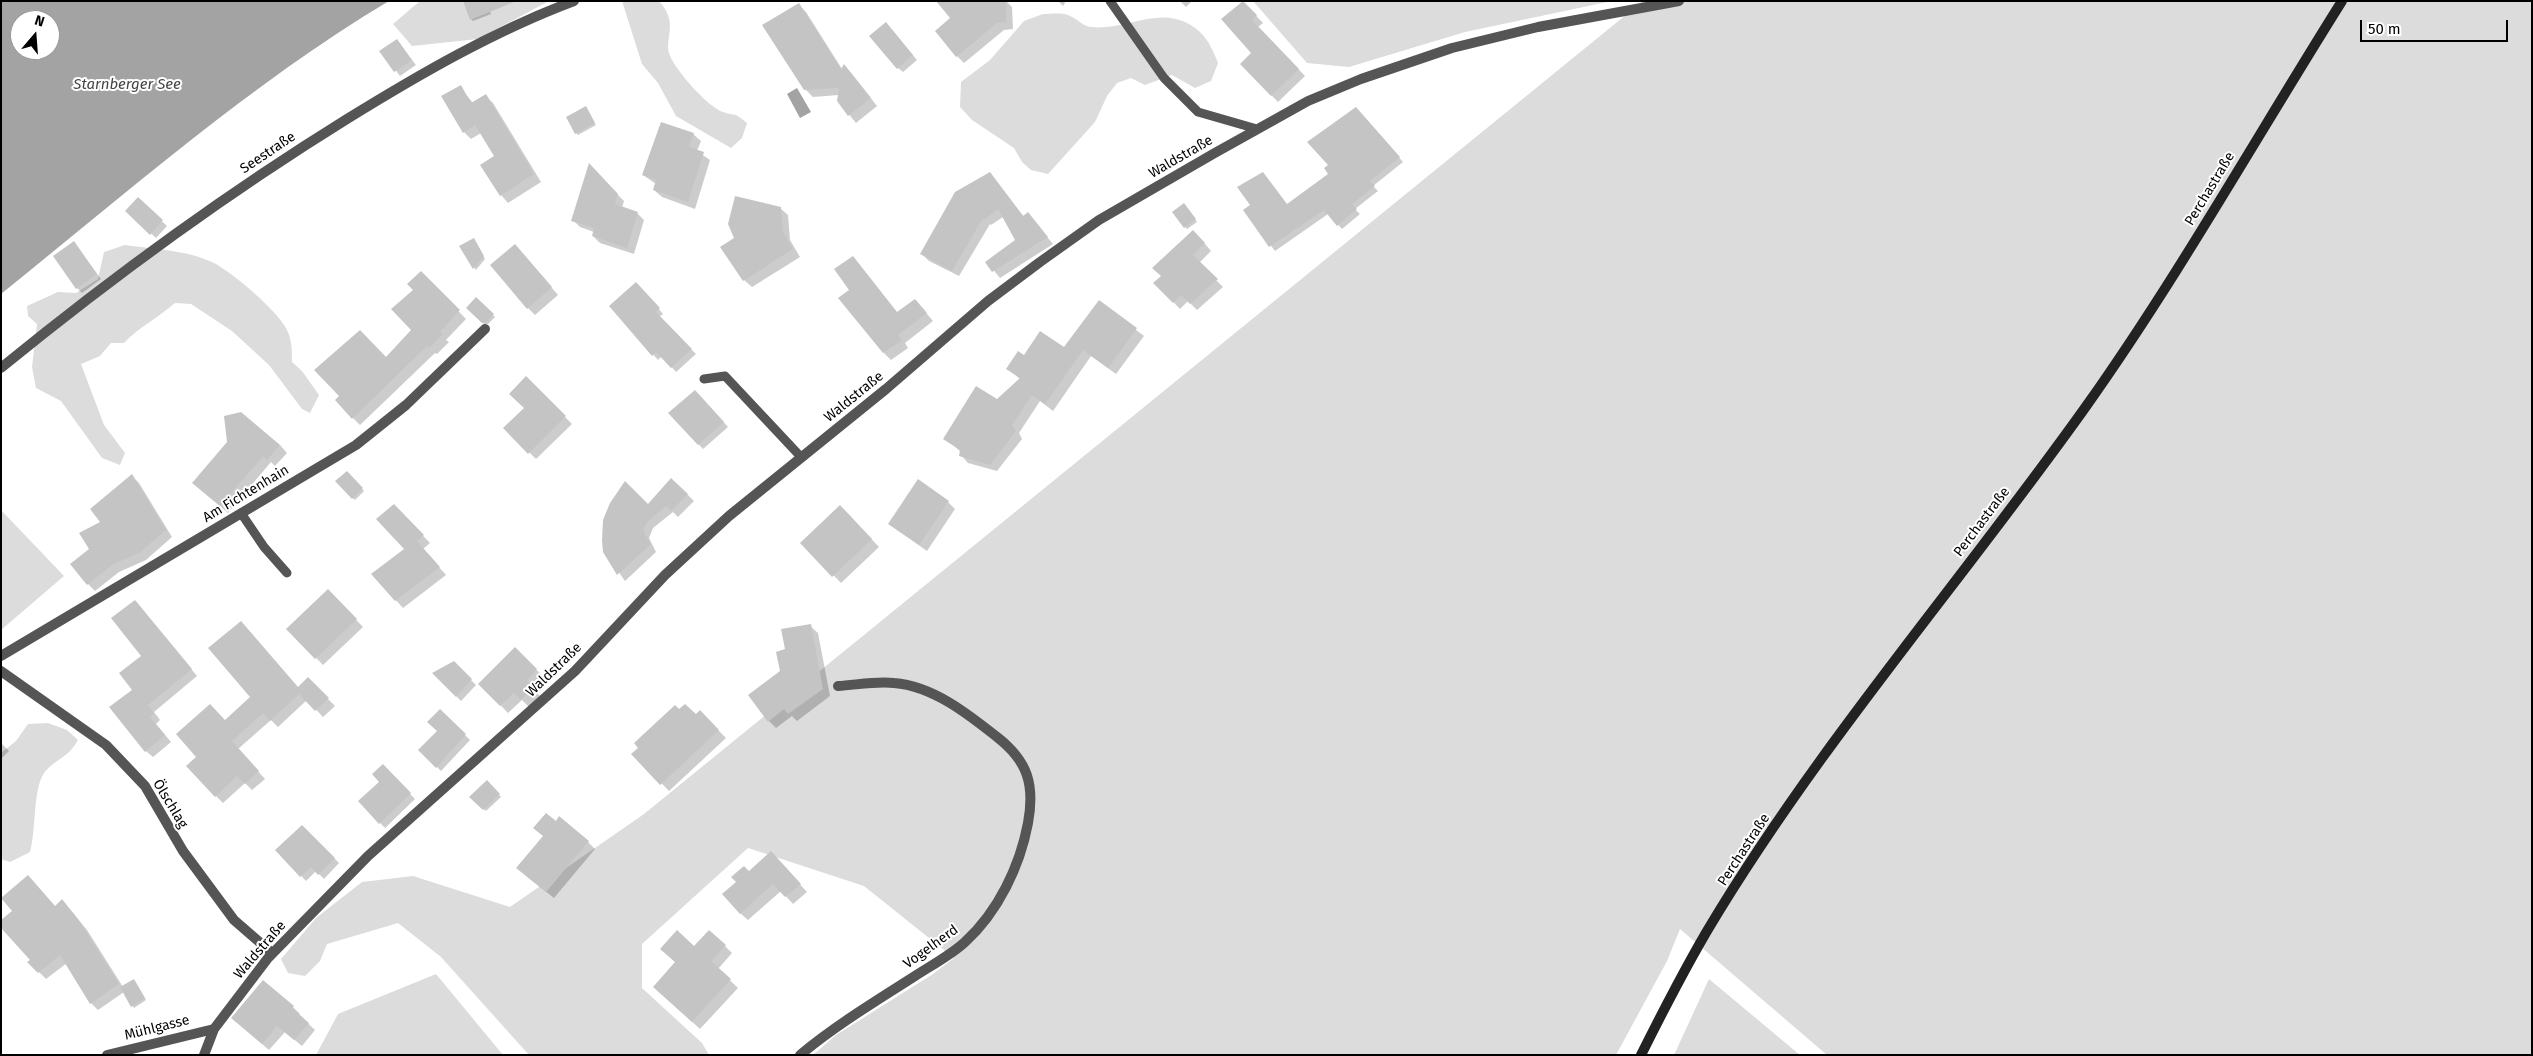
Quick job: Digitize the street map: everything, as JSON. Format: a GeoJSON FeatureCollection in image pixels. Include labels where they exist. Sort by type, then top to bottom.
{"type":"FeatureCollection","features":[{"type":"Feature","properties":{"kind":"main road","name":"Perchastraße"},"geometry":{"type":"LineString","coordinates":[[1641,1055],[1708,929],[1787,810],[1856,714],[2086,407],[2157,304],[2278,102],[2342,1]]}},
{"type":"Feature","properties":{"kind":"street","name":"Seestraße"},"geometry":{"type":"LineString","coordinates":[[1,368],[70,311],[157,247],[311,141],[423,72],[487,39],[574,1]]}},
{"type":"Feature","properties":{"kind":"street","name":"Waldstraße"},"geometry":{"type":"LineString","coordinates":[[204,1055],[214,1029],[272,953],[368,856],[576,671],[665,575],[729,516],[886,389],[988,302],[1040,262],[1099,220],[1308,101],[1361,79],[1452,48],[1538,27],[1678,1]]}},
{"type":"Feature","properties":{"kind":"street","name":"Am Fichtenhain"},"geometry":{"type":"LineString","coordinates":[[1,656],[356,445],[406,405],[485,329]]}},
{"type":"Feature","properties":{"kind":"street","name":"Ölschlag"},"geometry":{"type":"LineString","coordinates":[[1,671],[106,745],[145,786],[183,851],[234,920],[272,953]]}},
{"type":"Feature","properties":{"kind":"street","name":"Vogelherd"},"geometry":{"type":"LineString","coordinates":[[800,1055],[839,1025],[965,942],[984,920],[1005,889],[1024,841],[1032,804],[1030,785],[1020,760],[1004,742],[942,698],[894,683],[838,686]]}},
{"type":"Feature","properties":{"kind":"street","name":"Mühlgasse"},"geometry":{"type":"LineString","coordinates":[[107,1055],[214,1029]]}},
{"type":"Feature","properties":{"kind":"lane"},"geometry":{"type":"LineString","coordinates":[[1110,1],[1164,78],[1198,112],[1257,130]]}},
{"type":"Feature","properties":{"kind":"lane"},"geometry":{"type":"LineString","coordinates":[[704,379],[725,376],[801,457]]}},
{"type":"Feature","properties":{"kind":"lane"},"geometry":{"type":"LineString","coordinates":[[241,513],[264,547],[287,573]]}},
{"type":"Feature","properties":{"kind":"shaded area"},"geometry":{"type":"Polygon","coordinates":[[[420,1],[549,1],[478,39],[412,46],[393,24],[420,1]]]}},
{"type":"Feature","properties":{"kind":"shaded area"},"geometry":{"type":"Polygon","coordinates":[[[622,1],[659,1],[665,9],[670,24],[668,49],[679,71],[709,103],[717,109],[737,116],[747,123],[742,138],[731,148],[676,116],[658,83],[642,64],[622,1]]]}},
{"type":"Feature","properties":{"kind":"shaded area"},"geometry":{"type":"Polygon","coordinates":[[[1253,1],[1612,1],[1465,32],[1349,67],[1307,63],[1253,1]]]}},
{"type":"Feature","properties":{"kind":"shaded area"},"geometry":{"type":"Polygon","coordinates":[[[1643,1],[2532,1],[2532,1055],[1827,1055],[1680,929],[1667,961],[1616,1055],[813,1055],[836,1035],[933,974],[954,958],[864,886],[748,848],[642,944],[642,988],[702,1043],[709,1055],[529,1055],[441,957],[398,923],[327,944],[320,961],[305,976],[288,973],[281,959],[316,918],[362,882],[413,876],[510,907],[644,814],[1643,1]]]}},
{"type":"Feature","properties":{"kind":"shaded area"},"geometry":{"type":"Polygon","coordinates":[[[1043,14],[1067,15],[1090,27],[1114,26],[1150,18],[1173,18],[1185,22],[1202,34],[1218,63],[1211,81],[1195,88],[1172,75],[1145,85],[1131,78],[1117,83],[1107,96],[1095,122],[1048,174],[1031,170],[1022,162],[1014,148],[972,120],[960,107],[961,82],[990,60],[1024,21],[1043,14]]]}},
{"type":"Feature","properties":{"kind":"shaded area"},"geometry":{"type":"Polygon","coordinates":[[[125,245],[169,250],[202,258],[220,267],[255,293],[284,324],[290,340],[292,362],[302,371],[319,395],[310,413],[302,409],[269,365],[232,331],[191,304],[175,303],[124,343],[111,343],[100,356],[81,364],[104,425],[125,453],[120,465],[102,458],[61,401],[36,388],[32,367],[37,324],[28,316],[27,306],[58,292],[76,293],[98,279],[104,252],[125,245]]]}},
{"type":"Feature","properties":{"kind":"shaded area"},"geometry":{"type":"Polygon","coordinates":[[[1,510],[64,576],[1,630],[1,510]]]}},
{"type":"Feature","properties":{"kind":"shaded area"},"geometry":{"type":"Polygon","coordinates":[[[48,723],[67,730],[78,740],[70,751],[43,775],[36,801],[30,852],[10,862],[1,859],[1,753],[16,741],[28,724],[48,723]]]}},
{"type":"Feature","properties":{"kind":"shaded area"},"geometry":{"type":"Polygon","coordinates":[[[436,974],[503,1055],[316,1055],[338,1014],[436,974]]]}},
{"type":"Feature","properties":{"kind":"shaded area"},"geometry":{"type":"Polygon","coordinates":[[[1709,979],[1800,1055],[1674,1055],[1709,979]]]}},
{"type":"Feature","properties":{"kind":"water","name":"Starnberger See"},"geometry":{"type":"Polygon","coordinates":[[[1,1],[389,1],[287,68],[142,179],[1,294],[1,1]]]}},
{"type":"Feature","properties":{"kind":"water"},"geometry":{"type":"Polygon","coordinates":[[[797,88],[811,112],[800,118],[787,94],[797,88]]]}},
{"type":"Feature","properties":{"kind":"building"},"geometry":{"type":"Polygon","coordinates":[[[463,1],[514,1],[514,2],[470,20],[463,1]]]}},
{"type":"Feature","properties":{"kind":"building"},"geometry":{"type":"Polygon","coordinates":[[[936,1],[1006,1],[1006,22],[997,23],[956,57],[935,31],[950,18],[936,1]]]}},
{"type":"Feature","properties":{"kind":"building"},"geometry":{"type":"Polygon","coordinates":[[[1243,1],[1257,15],[1252,20],[1299,69],[1271,96],[1240,64],[1251,53],[1221,19],[1243,1]]]}},
{"type":"Feature","properties":{"kind":"building"},"geometry":{"type":"Polygon","coordinates":[[[799,3],[841,69],[844,64],[871,98],[848,116],[837,101],[839,88],[804,90],[762,25],[799,3]]]}},
{"type":"Feature","properties":{"kind":"building"},"geometry":{"type":"Polygon","coordinates":[[[886,22],[913,55],[897,69],[869,36],[886,22]]]}},
{"type":"Feature","properties":{"kind":"building"},"geometry":{"type":"Polygon","coordinates":[[[397,39],[412,60],[394,72],[379,51],[397,39]]]}},
{"type":"Feature","properties":{"kind":"building"},"geometry":{"type":"Polygon","coordinates":[[[461,85],[471,103],[486,94],[534,174],[500,196],[480,165],[494,156],[475,125],[463,133],[441,96],[461,85]]]}},
{"type":"Feature","properties":{"kind":"building"},"geometry":{"type":"Polygon","coordinates":[[[586,106],[595,123],[575,134],[566,117],[586,106]]]}},
{"type":"Feature","properties":{"kind":"building"},"geometry":{"type":"Polygon","coordinates":[[[1356,107],[1400,157],[1370,181],[1375,186],[1352,204],[1357,209],[1337,226],[1324,210],[1269,247],[1243,210],[1250,205],[1237,187],[1263,172],[1287,204],[1328,174],[1324,168],[1328,165],[1307,142],[1356,107]]]}},
{"type":"Feature","properties":{"kind":"building"},"geometry":{"type":"Polygon","coordinates":[[[661,122],[694,133],[689,147],[704,152],[688,202],[653,190],[656,180],[642,175],[661,122]]]}},
{"type":"Feature","properties":{"kind":"building"},"geometry":{"type":"Polygon","coordinates":[[[589,163],[618,194],[615,204],[638,212],[627,248],[592,236],[594,228],[571,221],[589,163]]]}},
{"type":"Feature","properties":{"kind":"building"},"geometry":{"type":"Polygon","coordinates":[[[990,172],[1023,216],[1028,212],[1048,237],[992,272],[985,262],[1015,240],[998,209],[984,220],[983,218],[952,271],[920,254],[955,192],[990,172]]]}},
{"type":"Feature","properties":{"kind":"building"},"geometry":{"type":"Polygon","coordinates":[[[735,196],[781,207],[783,232],[793,249],[743,281],[720,247],[734,238],[728,224],[735,196]]]}},
{"type":"Feature","properties":{"kind":"building"},"geometry":{"type":"Polygon","coordinates":[[[138,197],[163,220],[150,235],[125,211],[138,197]]]}},
{"type":"Feature","properties":{"kind":"building"},"geometry":{"type":"Polygon","coordinates":[[[1184,203],[1196,219],[1184,228],[1172,212],[1184,203]]]}},
{"type":"Feature","properties":{"kind":"building"},"geometry":{"type":"Polygon","coordinates":[[[1193,230],[1205,243],[1193,255],[1218,279],[1190,304],[1181,295],[1173,303],[1153,283],[1161,276],[1152,268],[1193,230]]]}},
{"type":"Feature","properties":{"kind":"building"},"geometry":{"type":"Polygon","coordinates":[[[474,238],[484,256],[473,269],[459,246],[474,238]]]}},
{"type":"Feature","properties":{"kind":"building"},"geometry":{"type":"Polygon","coordinates":[[[74,241],[97,274],[76,289],[53,256],[74,241]]]}},
{"type":"Feature","properties":{"kind":"building"},"geometry":{"type":"Polygon","coordinates":[[[515,244],[552,287],[527,309],[490,265],[515,244]]]}},
{"type":"Feature","properties":{"kind":"building"},"geometry":{"type":"Polygon","coordinates":[[[853,256],[897,312],[915,299],[927,313],[898,335],[902,340],[883,353],[838,298],[849,290],[834,269],[853,256]]]}},
{"type":"Feature","properties":{"kind":"building"},"geometry":{"type":"Polygon","coordinates":[[[421,271],[460,310],[440,332],[443,334],[429,348],[427,346],[352,419],[335,400],[339,396],[314,370],[360,330],[386,357],[411,330],[391,309],[413,290],[407,284],[421,271]]]}},
{"type":"Feature","properties":{"kind":"building"},"geometry":{"type":"Polygon","coordinates":[[[636,282],[660,308],[656,312],[692,349],[671,368],[656,352],[652,356],[609,306],[636,282]]]}},
{"type":"Feature","properties":{"kind":"building"},"geometry":{"type":"Polygon","coordinates":[[[476,297],[494,314],[486,322],[482,323],[466,308],[476,297]]]}},
{"type":"Feature","properties":{"kind":"building"},"geometry":{"type":"Polygon","coordinates":[[[1099,300],[1137,328],[1108,368],[1083,350],[1045,404],[1032,395],[1012,425],[1016,431],[990,465],[959,456],[960,450],[943,439],[976,386],[997,399],[1020,378],[1006,369],[1018,351],[1024,355],[1040,331],[1064,347],[1099,300]]]}},
{"type":"Feature","properties":{"kind":"building"},"geometry":{"type":"Polygon","coordinates":[[[526,376],[566,416],[528,454],[503,428],[524,408],[509,394],[526,376]]]}},
{"type":"Feature","properties":{"kind":"building"},"geometry":{"type":"Polygon","coordinates":[[[695,390],[724,422],[698,445],[668,413],[695,390]]]}},
{"type":"Feature","properties":{"kind":"building"},"geometry":{"type":"Polygon","coordinates":[[[241,412],[280,445],[267,460],[263,456],[220,506],[192,483],[227,442],[224,416],[241,412]]]}},
{"type":"Feature","properties":{"kind":"building"},"geometry":{"type":"Polygon","coordinates":[[[347,471],[363,488],[352,499],[335,481],[347,471]]]}},
{"type":"Feature","properties":{"kind":"building"},"geometry":{"type":"Polygon","coordinates":[[[132,474],[166,530],[139,553],[112,565],[87,585],[70,564],[89,549],[79,533],[100,522],[90,509],[132,474]]]}},
{"type":"Feature","properties":{"kind":"building"},"geometry":{"type":"Polygon","coordinates":[[[671,478],[688,494],[671,511],[666,506],[647,522],[643,530],[651,544],[617,575],[603,552],[603,520],[610,503],[625,481],[648,504],[671,478]]]}},
{"type":"Feature","properties":{"kind":"building"},"geometry":{"type":"Polygon","coordinates":[[[918,479],[949,501],[919,545],[888,524],[918,479]]]}},
{"type":"Feature","properties":{"kind":"building"},"geometry":{"type":"Polygon","coordinates":[[[394,504],[424,535],[417,541],[440,567],[395,601],[371,574],[404,549],[376,519],[394,504]]]}},
{"type":"Feature","properties":{"kind":"building"},"geometry":{"type":"Polygon","coordinates":[[[840,505],[872,539],[832,577],[800,543],[840,505]]]}},
{"type":"Feature","properties":{"kind":"building"},"geometry":{"type":"Polygon","coordinates":[[[328,589],[357,619],[315,659],[286,629],[328,589]]]}},
{"type":"Feature","properties":{"kind":"building"},"geometry":{"type":"Polygon","coordinates":[[[135,600],[192,669],[148,705],[154,713],[150,717],[165,735],[145,752],[109,707],[132,690],[119,673],[141,656],[111,618],[135,600]]]}},
{"type":"Feature","properties":{"kind":"building"},"geometry":{"type":"Polygon","coordinates":[[[241,621],[298,687],[308,677],[329,698],[315,711],[299,694],[270,721],[263,713],[232,741],[259,771],[245,784],[237,776],[215,797],[186,766],[196,757],[176,734],[210,704],[225,720],[250,697],[208,648],[241,621]]]}},
{"type":"Feature","properties":{"kind":"building"},"geometry":{"type":"Polygon","coordinates":[[[811,624],[823,689],[788,714],[784,709],[768,722],[748,695],[780,671],[776,652],[785,649],[781,629],[811,624]]]}},
{"type":"Feature","properties":{"kind":"building"},"geometry":{"type":"Polygon","coordinates":[[[515,647],[537,669],[527,680],[534,688],[521,700],[514,693],[500,706],[478,684],[515,647]]]}},
{"type":"Feature","properties":{"kind":"building"},"geometry":{"type":"Polygon","coordinates":[[[454,661],[472,679],[456,697],[432,673],[454,661]]]}},
{"type":"Feature","properties":{"kind":"building"},"geometry":{"type":"Polygon","coordinates":[[[685,704],[696,714],[700,710],[719,730],[660,785],[631,754],[638,748],[634,743],[675,705],[679,709],[685,704]]]}},
{"type":"Feature","properties":{"kind":"building"},"geometry":{"type":"Polygon","coordinates":[[[440,709],[466,734],[436,768],[418,750],[437,731],[427,722],[440,709]]]}},
{"type":"Feature","properties":{"kind":"building"},"geometry":{"type":"Polygon","coordinates":[[[383,764],[411,793],[379,824],[358,801],[379,782],[372,774],[383,764]]]}},
{"type":"Feature","properties":{"kind":"building"},"geometry":{"type":"Polygon","coordinates":[[[487,780],[500,794],[483,810],[469,797],[487,780]]]}},
{"type":"Feature","properties":{"kind":"building"},"geometry":{"type":"Polygon","coordinates":[[[546,813],[556,821],[559,816],[589,841],[546,892],[516,868],[543,836],[533,828],[546,813]]]}},
{"type":"Feature","properties":{"kind":"building"},"geometry":{"type":"Polygon","coordinates":[[[302,825],[335,858],[318,875],[311,867],[300,877],[275,850],[302,825]]]}},
{"type":"Feature","properties":{"kind":"building"},"geometry":{"type":"Polygon","coordinates":[[[771,851],[801,884],[785,897],[773,884],[740,914],[722,894],[736,882],[731,877],[744,866],[749,871],[771,851]]]}},
{"type":"Feature","properties":{"kind":"building"},"geometry":{"type":"Polygon","coordinates":[[[28,875],[55,906],[62,899],[80,922],[119,984],[90,1004],[60,955],[38,973],[27,962],[30,960],[1,928],[1,920],[12,911],[1,898],[28,875]]]}},
{"type":"Feature","properties":{"kind":"building"},"geometry":{"type":"Polygon","coordinates":[[[677,930],[694,946],[709,930],[726,945],[711,961],[731,979],[692,1022],[653,987],[675,962],[660,949],[677,930]]]}},
{"type":"Feature","properties":{"kind":"building"},"geometry":{"type":"Polygon","coordinates":[[[134,979],[145,998],[131,1007],[120,987],[134,979]]]}},
{"type":"Feature","properties":{"kind":"building"},"geometry":{"type":"Polygon","coordinates":[[[263,980],[294,1006],[292,1008],[309,1023],[294,1040],[277,1026],[262,1044],[231,1018],[263,980]]]}}]}
